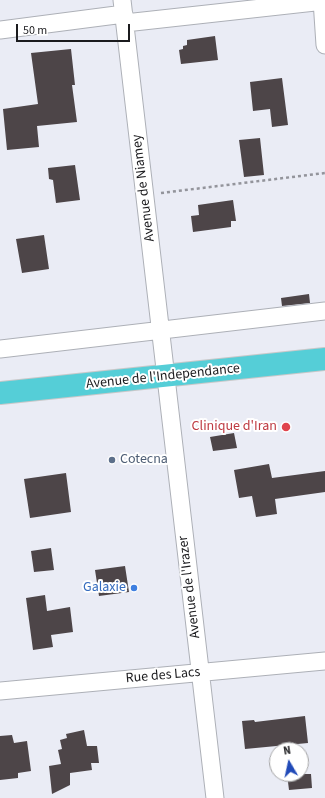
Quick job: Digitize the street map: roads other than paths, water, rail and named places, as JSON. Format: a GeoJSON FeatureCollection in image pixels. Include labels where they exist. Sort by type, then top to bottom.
{"type":"FeatureCollection","features":[{"type":"Feature","properties":{"kind":"highway","name":"Avenue de l'Independance"},"geometry":{"type":"LineString","coordinates":[[0,393],[166,377],[325,359]]}},
{"type":"Feature","properties":{"kind":"street"},"geometry":{"type":"LineString","coordinates":[[0,30],[124,12],[323,1],[325,45]]}},
{"type":"Feature","properties":{"kind":"street","name":"Avenue de Niamey"},"geometry":{"type":"LineString","coordinates":[[124,12],[166,377]]}},
{"type":"Feature","properties":{"kind":"street"},"geometry":{"type":"LineString","coordinates":[[0,349],[160,329],[325,311]]}},
{"type":"Feature","properties":{"kind":"street","name":"Avenue de l'Irazer"},"geometry":{"type":"LineString","coordinates":[[166,377],[215,798]]}},
{"type":"Feature","properties":{"kind":"street","name":"Rue des Lacs"},"geometry":{"type":"LineString","coordinates":[[0,691],[325,661]]}},
{"type":"Feature","properties":{"kind":"place","name":"Clinique d'Iran"},"geometry":{"type":"Point","coordinates":[286,427]}},
{"type":"Feature","properties":{"kind":"place","name":"Cotecna"},"geometry":{"type":"Point","coordinates":[112,460]}},
{"type":"Feature","properties":{"kind":"place","name":"Galaxie"},"geometry":{"type":"Point","coordinates":[134,588]}}]}
